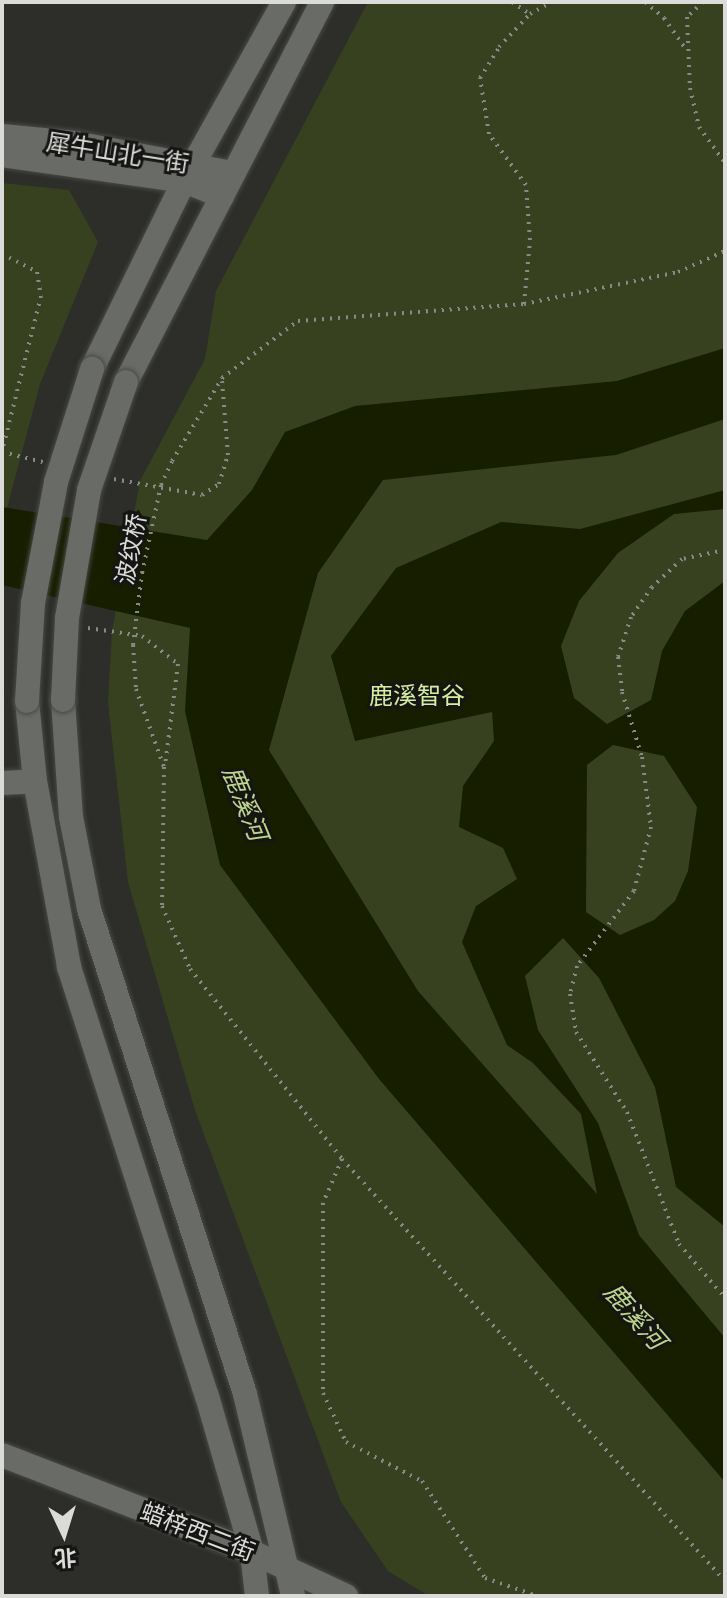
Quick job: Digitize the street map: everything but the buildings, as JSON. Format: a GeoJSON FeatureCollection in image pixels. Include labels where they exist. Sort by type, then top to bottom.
{"type":"FeatureCollection","features":[{"type":"Feature","properties":{"kind":"main road"},"geometry":{"type":"LineString","coordinates":[[257,1596],[252,1552],[207,1396],[69,967],[35,781],[27,701],[33,603],[56,482],[92,369],[190,172],[284,2]]}},
{"type":"Feature","properties":{"kind":"main road"},"geometry":{"type":"LineString","coordinates":[[293,1596],[290,1568],[245,1394],[89,909],[71,817],[63,700],[67,618],[89,490],[126,382],[322,2]]}},
{"type":"Feature","properties":{"kind":"main road","name":"犀牛山北一街"},"geometry":{"type":"LineString","coordinates":[[2,136],[190,172],[222,196]]}},
{"type":"Feature","properties":{"kind":"main road","name":"犀牛山北一街"},"geometry":{"type":"LineString","coordinates":[[2,155],[233,173]]}},
{"type":"Feature","properties":{"kind":"main road"},"geometry":{"type":"LineString","coordinates":[[2,783],[35,781]]}},
{"type":"Feature","properties":{"kind":"main road","name":"蜡梓西二街"},"geometry":{"type":"LineString","coordinates":[[2,1455],[252,1552],[346,1596]]}},
{"type":"Feature","properties":{"kind":"path"},"geometry":{"type":"LineString","coordinates":[[512,2],[530,14]]}},
{"type":"Feature","properties":{"kind":"path"},"geometry":{"type":"LineString","coordinates":[[524,304],[530,240],[526,185],[489,134],[480,78],[499,47],[530,14],[552,2]]}},
{"type":"Feature","properties":{"kind":"path"},"geometry":{"type":"LineString","coordinates":[[645,2],[664,18],[686,49]]}},
{"type":"Feature","properties":{"kind":"path"},"geometry":{"type":"LineString","coordinates":[[703,2],[687,17],[686,49],[699,127],[725,163]]}},
{"type":"Feature","properties":{"kind":"path"},"geometry":{"type":"LineString","coordinates":[[2,248],[37,272],[41,296],[2,452],[45,463]]}},
{"type":"Feature","properties":{"kind":"path"},"geometry":{"type":"LineString","coordinates":[[103,477],[176,494],[202,495],[219,484],[228,455],[222,378],[298,321],[524,304],[652,279],[725,251]]}},
{"type":"Feature","properties":{"kind":"path"},"geometry":{"type":"LineString","coordinates":[[2,254],[10,255]]}},
{"type":"Feature","properties":{"kind":"path","name":"波纹桥"},"geometry":{"type":"LineString","coordinates":[[164,767],[136,689],[133,645],[142,573],[161,485],[222,378]]}},
{"type":"Feature","properties":{"kind":"path"},"geometry":{"type":"LineString","coordinates":[[725,550],[682,559],[652,587],[631,617],[618,657],[622,692],[642,757],[649,841],[634,891],[577,966],[570,994],[576,1032],[627,1112],[679,1244],[725,1298]]}},
{"type":"Feature","properties":{"kind":"path"},"geometry":{"type":"LineString","coordinates":[[80,627],[142,636],[178,664],[164,767],[162,906],[190,969],[342,1159],[725,1581]]}},
{"type":"Feature","properties":{"kind":"path"},"geometry":{"type":"LineString","coordinates":[[342,1159],[323,1203],[323,1393],[346,1442],[422,1481],[485,1578],[537,1596]]}},
{"type":"Feature","properties":{"kind":"green space","name":"鹿溪智谷"},"geometry":{"type":"Polygon","coordinates":[[[368,2],[725,2],[725,1596],[429,1596],[388,1571],[341,1502],[195,1110],[128,882],[108,703],[112,631],[140,481],[205,359],[216,291],[368,2]]]}},
{"type":"Feature","properties":{"kind":"green space"},"geometry":{"type":"Polygon","coordinates":[[[2,183],[69,190],[98,242],[40,384],[2,527],[2,183]]]}},
{"type":"Feature","properties":{"kind":"water","name":"鹿溪河"},"geometry":{"type":"Polygon","coordinates":[[[725,348],[725,419],[616,455],[383,480],[318,573],[269,750],[418,991],[597,1194],[581,1114],[533,1063],[507,1045],[462,942],[476,906],[517,879],[503,848],[459,827],[463,786],[494,741],[492,712],[355,741],[331,656],[396,568],[501,522],[580,529],[725,490],[725,509],[674,514],[618,553],[579,601],[561,646],[574,698],[607,724],[651,700],[662,651],[685,611],[725,581],[725,1227],[676,1187],[655,1087],[599,978],[563,938],[525,976],[538,1030],[598,1123],[639,1235],[725,1338],[725,1482],[379,1079],[220,865],[185,711],[190,628],[2,585],[2,507],[207,540],[252,490],[285,432],[355,406],[617,381],[725,348]],[[613,745],[587,765],[586,912],[620,935],[654,920],[675,901],[688,871],[697,807],[664,756],[613,745]]]}}]}
